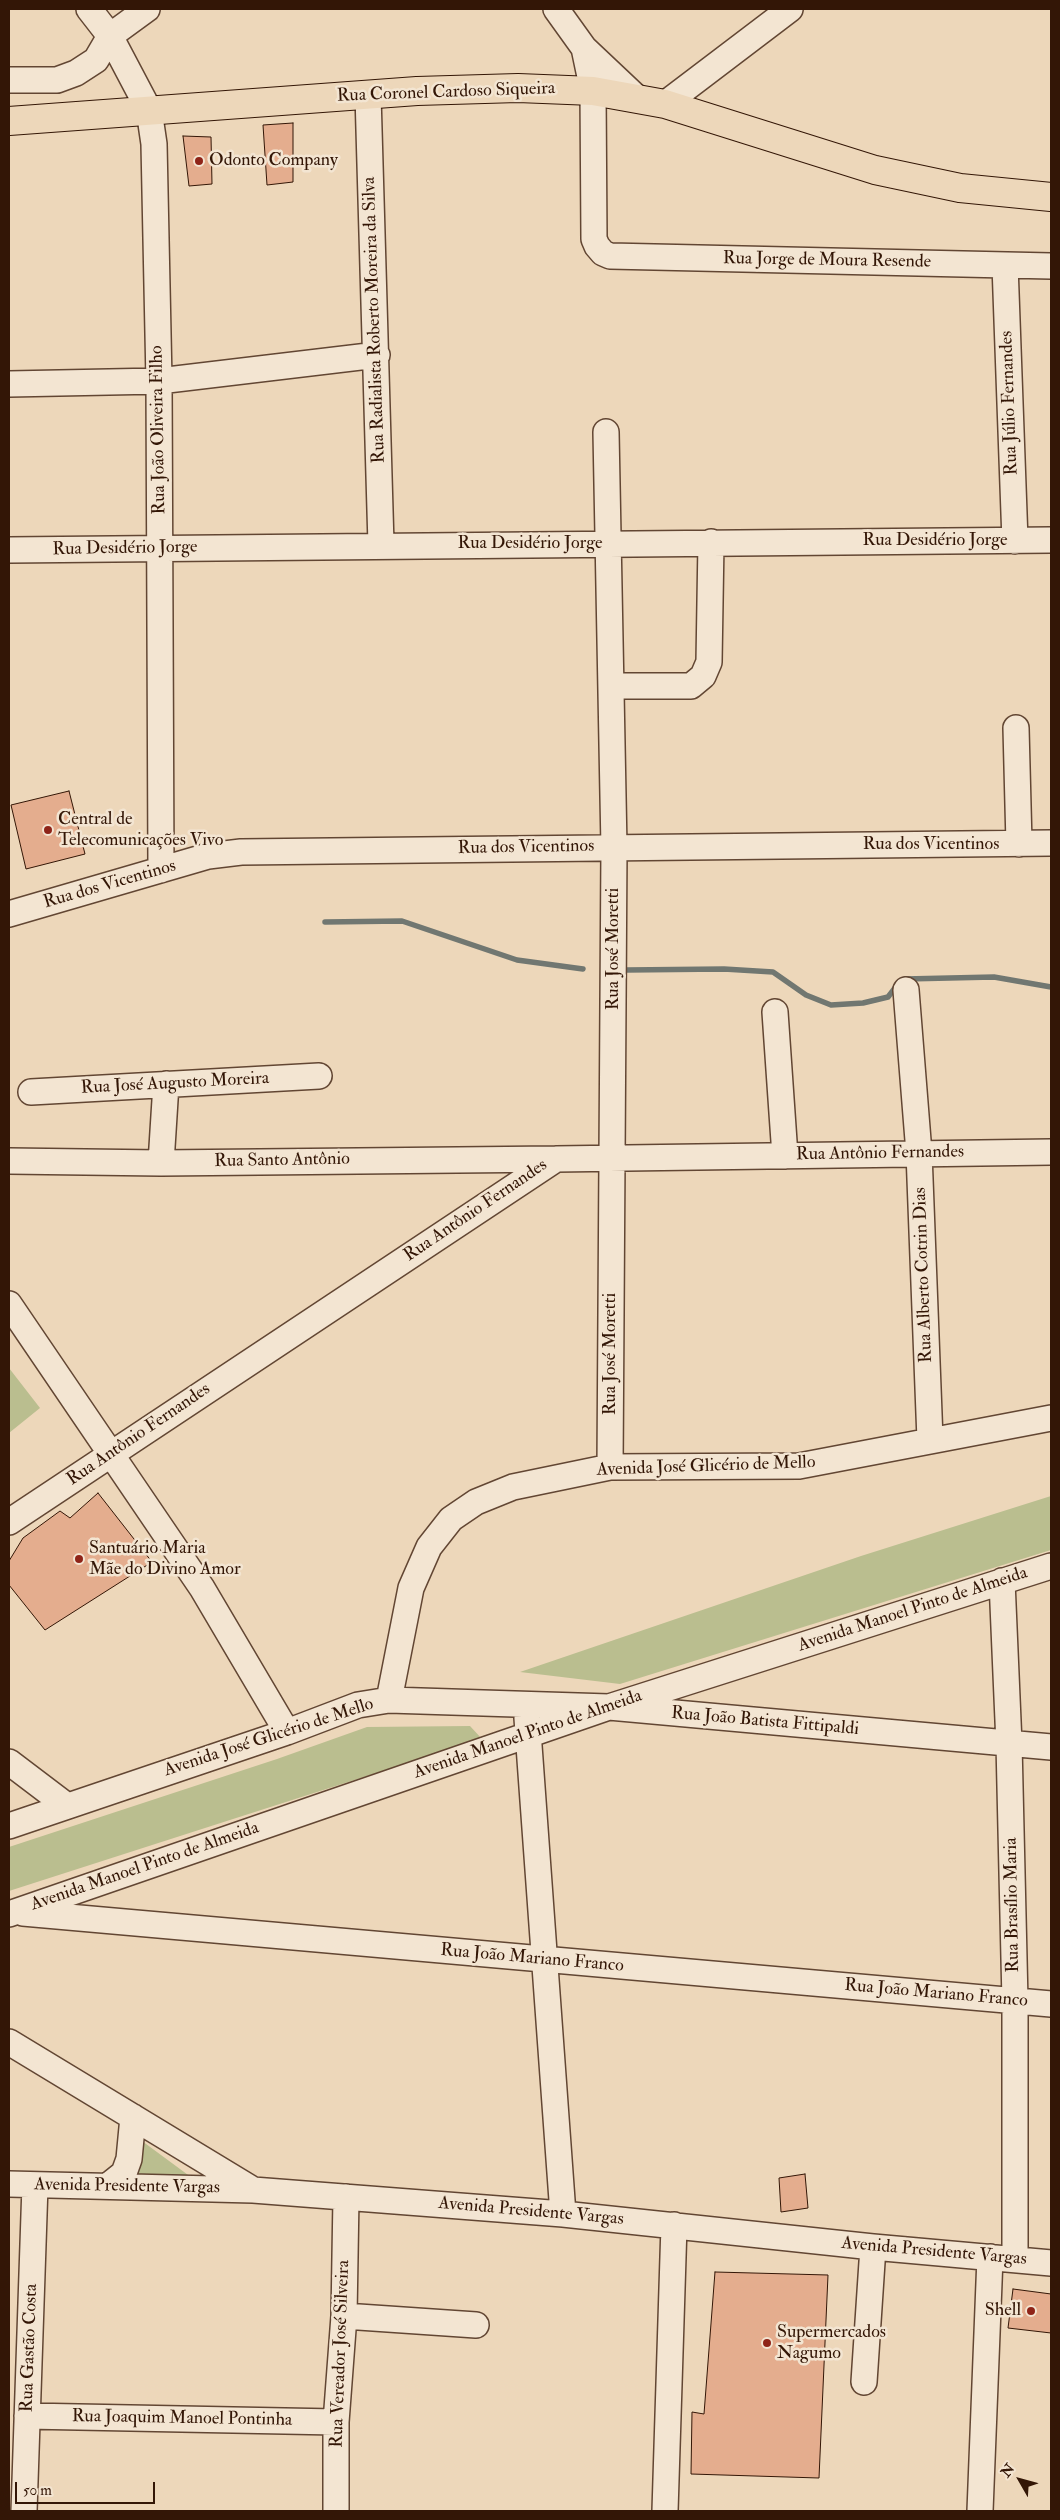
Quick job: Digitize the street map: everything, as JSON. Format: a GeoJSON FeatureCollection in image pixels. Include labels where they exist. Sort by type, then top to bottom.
{"type":"FeatureCollection","features":[{"type":"Feature","properties":{"kind":"main road","name":"Rua Coronel Cardoso Siqueira"},"geometry":{"type":"LineString","coordinates":[[9,121],[368,95],[518,88],[594,91],[665,104],[875,170],[960,188],[1051,197]]}},
{"type":"Feature","properties":{"kind":"street","name":"Rua João Oliveira Filho"},"geometry":{"type":"LineString","coordinates":[[89,9],[110,36],[149,110],[154,144],[160,549],[161,870]]}},
{"type":"Feature","properties":{"kind":"street"},"geometry":{"type":"LineString","coordinates":[[9,80],[57,80],[76,73],[96,60],[110,36],[147,9]]}},
{"type":"Feature","properties":{"kind":"street"},"geometry":{"type":"LineString","coordinates":[[556,9],[584,48],[637,98]]}},
{"type":"Feature","properties":{"kind":"street"},"geometry":{"type":"LineString","coordinates":[[665,104],[790,9]]}},
{"type":"Feature","properties":{"kind":"street"},"geometry":{"type":"LineString","coordinates":[[584,48],[594,91]]}},
{"type":"Feature","properties":{"kind":"street","name":"Rua Jorge de Moura Resende"},"geometry":{"type":"LineString","coordinates":[[594,91],[594,239],[603,254],[610,256],[1051,266]]}},
{"type":"Feature","properties":{"kind":"street","name":"Rua Radialista Roberto Moreira da Silva"},"geometry":{"type":"LineString","coordinates":[[368,95],[381,545]]}},
{"type":"Feature","properties":{"kind":"street","name":"Rua Júlio Fernandes"},"geometry":{"type":"LineString","coordinates":[[1005,265],[1015,541]]}},
{"type":"Feature","properties":{"kind":"street"},"geometry":{"type":"LineString","coordinates":[[9,384],[158,381],[377,355]]}},
{"type":"Feature","properties":{"kind":"street","name":"Rua José Moretti"},"geometry":{"type":"LineString","coordinates":[[606,432],[614,848],[610,1467]]}},
{"type":"Feature","properties":{"kind":"street","name":"Rua Desidério Jorge"},"geometry":{"type":"LineString","coordinates":[[9,550],[1051,540]]}},
{"type":"Feature","properties":{"kind":"street"},"geometry":{"type":"LineString","coordinates":[[611,686],[691,686],[703,676],[709,662],[711,542]]}},
{"type":"Feature","properties":{"kind":"street"},"geometry":{"type":"LineString","coordinates":[[1016,728],[1019,844]]}},
{"type":"Feature","properties":{"kind":"street","name":"Rua dos Vicentinos"},"geometry":{"type":"LineString","coordinates":[[9,914],[208,856],[241,852],[1051,843]]}},
{"type":"Feature","properties":{"kind":"street","name":"Rua Alberto Cotrin Dias"},"geometry":{"type":"LineString","coordinates":[[906,990],[919,1153],[930,1440]]}},
{"type":"Feature","properties":{"kind":"street"},"geometry":{"type":"LineString","coordinates":[[775,1012],[785,1156]]}},
{"type":"Feature","properties":{"kind":"street","name":"Rua José Augusto Moreira"},"geometry":{"type":"LineString","coordinates":[[31,1092],[319,1076]]}},
{"type":"Feature","properties":{"kind":"street"},"geometry":{"type":"LineString","coordinates":[[161,1163],[166,1084]]}},
{"type":"Feature","properties":{"kind":"street","name":"Rua Antônio Fernandes"},"geometry":{"type":"LineString","coordinates":[[9,1522],[556,1158],[1051,1152]]}},
{"type":"Feature","properties":{"kind":"street","name":"Rua Santo Antônio"},"geometry":{"type":"LineString","coordinates":[[9,1161],[161,1163],[556,1158]]}},
{"type":"Feature","properties":{"kind":"street"},"geometry":{"type":"LineString","coordinates":[[9,1304],[202,1588],[287,1732]]}},
{"type":"Feature","properties":{"kind":"street","name":"Avenida José Glicério de Mello"},"geometry":{"type":"LineString","coordinates":[[9,1826],[287,1732],[358,1705],[389,1700],[411,1588],[429,1547],[450,1519],[476,1502],[514,1487],[610,1467],[799,1466],[1051,1418]]}},
{"type":"Feature","properties":{"kind":"street","name":"Avenida Manoel Pinto de Almeida"},"geometry":{"type":"LineString","coordinates":[[11,1913],[608,1707],[1051,1566]]}},
{"type":"Feature","properties":{"kind":"street","name":"Rua Brasílio Maria"},"geometry":{"type":"LineString","coordinates":[[1002,1581],[1009,1744],[1015,2001],[1015,2259]]}},
{"type":"Feature","properties":{"kind":"street","name":"Rua João Batista Fittipaldi"},"geometry":{"type":"LineString","coordinates":[[389,1700],[608,1707],[1051,1748]]}},
{"type":"Feature","properties":{"kind":"street"},"geometry":{"type":"LineString","coordinates":[[526,1703],[563,2214]]}},
{"type":"Feature","properties":{"kind":"street"},"geometry":{"type":"LineString","coordinates":[[9,1762],[67,1806]]}},
{"type":"Feature","properties":{"kind":"street","name":"Rua João Mariano Franco"},"geometry":{"type":"LineString","coordinates":[[11,1913],[1051,2004]]}},
{"type":"Feature","properties":{"kind":"street"},"geometry":{"type":"LineString","coordinates":[[9,2042],[253,2190]]}},
{"type":"Feature","properties":{"kind":"street"},"geometry":{"type":"LineString","coordinates":[[109,2185],[124,2173],[129,2159],[133,2117]]}},
{"type":"Feature","properties":{"kind":"street","name":"Avenida Presidente Vargas"},"geometry":{"type":"LineString","coordinates":[[9,2184],[253,2190],[563,2214],[873,2247],[1051,2262]]}},
{"type":"Feature","properties":{"kind":"street","name":"Rua Gastão Costa"},"geometry":{"type":"LineString","coordinates":[[24,2511],[35,2185]]}},
{"type":"Feature","properties":{"kind":"street","name":"Rua Vereador José Silveira"},"geometry":{"type":"LineString","coordinates":[[336,2511],[336,2422],[344,2316],[346,2197]]}},
{"type":"Feature","properties":{"kind":"street"},"geometry":{"type":"LineString","coordinates":[[665,2511],[674,2225]]}},
{"type":"Feature","properties":{"kind":"street"},"geometry":{"type":"LineString","coordinates":[[864,2382],[873,2247]]}},
{"type":"Feature","properties":{"kind":"street"},"geometry":{"type":"LineString","coordinates":[[980,2511],[990,2257]]}},
{"type":"Feature","properties":{"kind":"street"},"geometry":{"type":"LineString","coordinates":[[344,2316],[476,2326]]}},
{"type":"Feature","properties":{"kind":"street","name":"Rua Joaquim Manoel Pontinha"},"geometry":{"type":"LineString","coordinates":[[27,2416],[336,2422]]}},
{"type":"Feature","properties":{"kind":"green space"},"geometry":{"type":"Polygon","coordinates":[[[9,1368],[40,1408],[9,1433],[9,1368]]]}},
{"type":"Feature","properties":{"kind":"green space"},"geometry":{"type":"Polygon","coordinates":[[[1051,1496],[1051,1550],[620,1684],[520,1672],[861,1556],[1051,1496]]]}},
{"type":"Feature","properties":{"kind":"green space"},"geometry":{"type":"Polygon","coordinates":[[[470,1726],[482,1739],[9,1891],[9,1847],[277,1759],[367,1727],[470,1726]]]}},
{"type":"Feature","properties":{"kind":"green space"},"geometry":{"type":"Polygon","coordinates":[[[142,2141],[199,2183],[127,2178],[142,2141]]]}},
{"type":"Feature","properties":{"kind":"building"},"geometry":{"type":"Polygon","coordinates":[[[293,123],[293,182],[267,185],[263,125],[293,123]]]}},
{"type":"Feature","properties":{"kind":"building","name":"Odonto Company"},"geometry":{"type":"Polygon","coordinates":[[[183,136],[211,137],[212,184],[189,186],[183,136]]]}},
{"type":"Feature","properties":{"kind":"building","name":"Central de Telecomunicações Vivo"},"geometry":{"type":"Polygon","coordinates":[[[69,791],[85,854],[26,869],[11,805],[69,791]]]}},
{"type":"Feature","properties":{"kind":"building","name":"Santuário Maria Mãe do Divino Amor"},"geometry":{"type":"Polygon","coordinates":[[[98,1493],[152,1562],[45,1630],[9,1585],[9,1561],[23,1538],[60,1511],[70,1518],[98,1493]]]}},
{"type":"Feature","properties":{"kind":"building"},"geometry":{"type":"Polygon","coordinates":[[[805,2174],[808,2208],[781,2212],[779,2178],[805,2174]]]}},
{"type":"Feature","properties":{"kind":"building","name":"Supermercados Nagumo"},"geometry":{"type":"Polygon","coordinates":[[[715,2272],[828,2275],[819,2478],[691,2474],[692,2412],[704,2414],[715,2272]]]}},
{"type":"Feature","properties":{"kind":"building","name":"Shell"},"geometry":{"type":"Polygon","coordinates":[[[1013,2289],[1051,2294],[1051,2333],[1008,2328],[1013,2289]]]}},
{"type":"Feature","properties":{"kind":"waterway"},"geometry":{"type":"LineString","coordinates":[[325,922],[402,921],[517,960],[583,969]]}},
{"type":"Feature","properties":{"kind":"waterway"},"geometry":{"type":"LineString","coordinates":[[626,970],[724,969],[773,972],[806,995],[831,1005],[863,1003],[888,997],[898,984]]}},
{"type":"Feature","properties":{"kind":"waterway"},"geometry":{"type":"LineString","coordinates":[[905,979],[994,977],[1051,987]]}},
{"type":"Feature","properties":{"kind":"place","name":"Odonto Company"},"geometry":{"type":"Point","coordinates":[199,161]}},
{"type":"Feature","properties":{"kind":"place","name":"Central de Telecomunicações Vivo"},"geometry":{"type":"Point","coordinates":[48,830]}},
{"type":"Feature","properties":{"kind":"place","name":"Santuário Maria Mãe do Divino Amor"},"geometry":{"type":"Point","coordinates":[79,1559]}},
{"type":"Feature","properties":{"kind":"place","name":"Shell"},"geometry":{"type":"Point","coordinates":[1031,2311]}},
{"type":"Feature","properties":{"kind":"place","name":"Supermercados Nagumo"},"geometry":{"type":"Point","coordinates":[767,2343]}}]}
